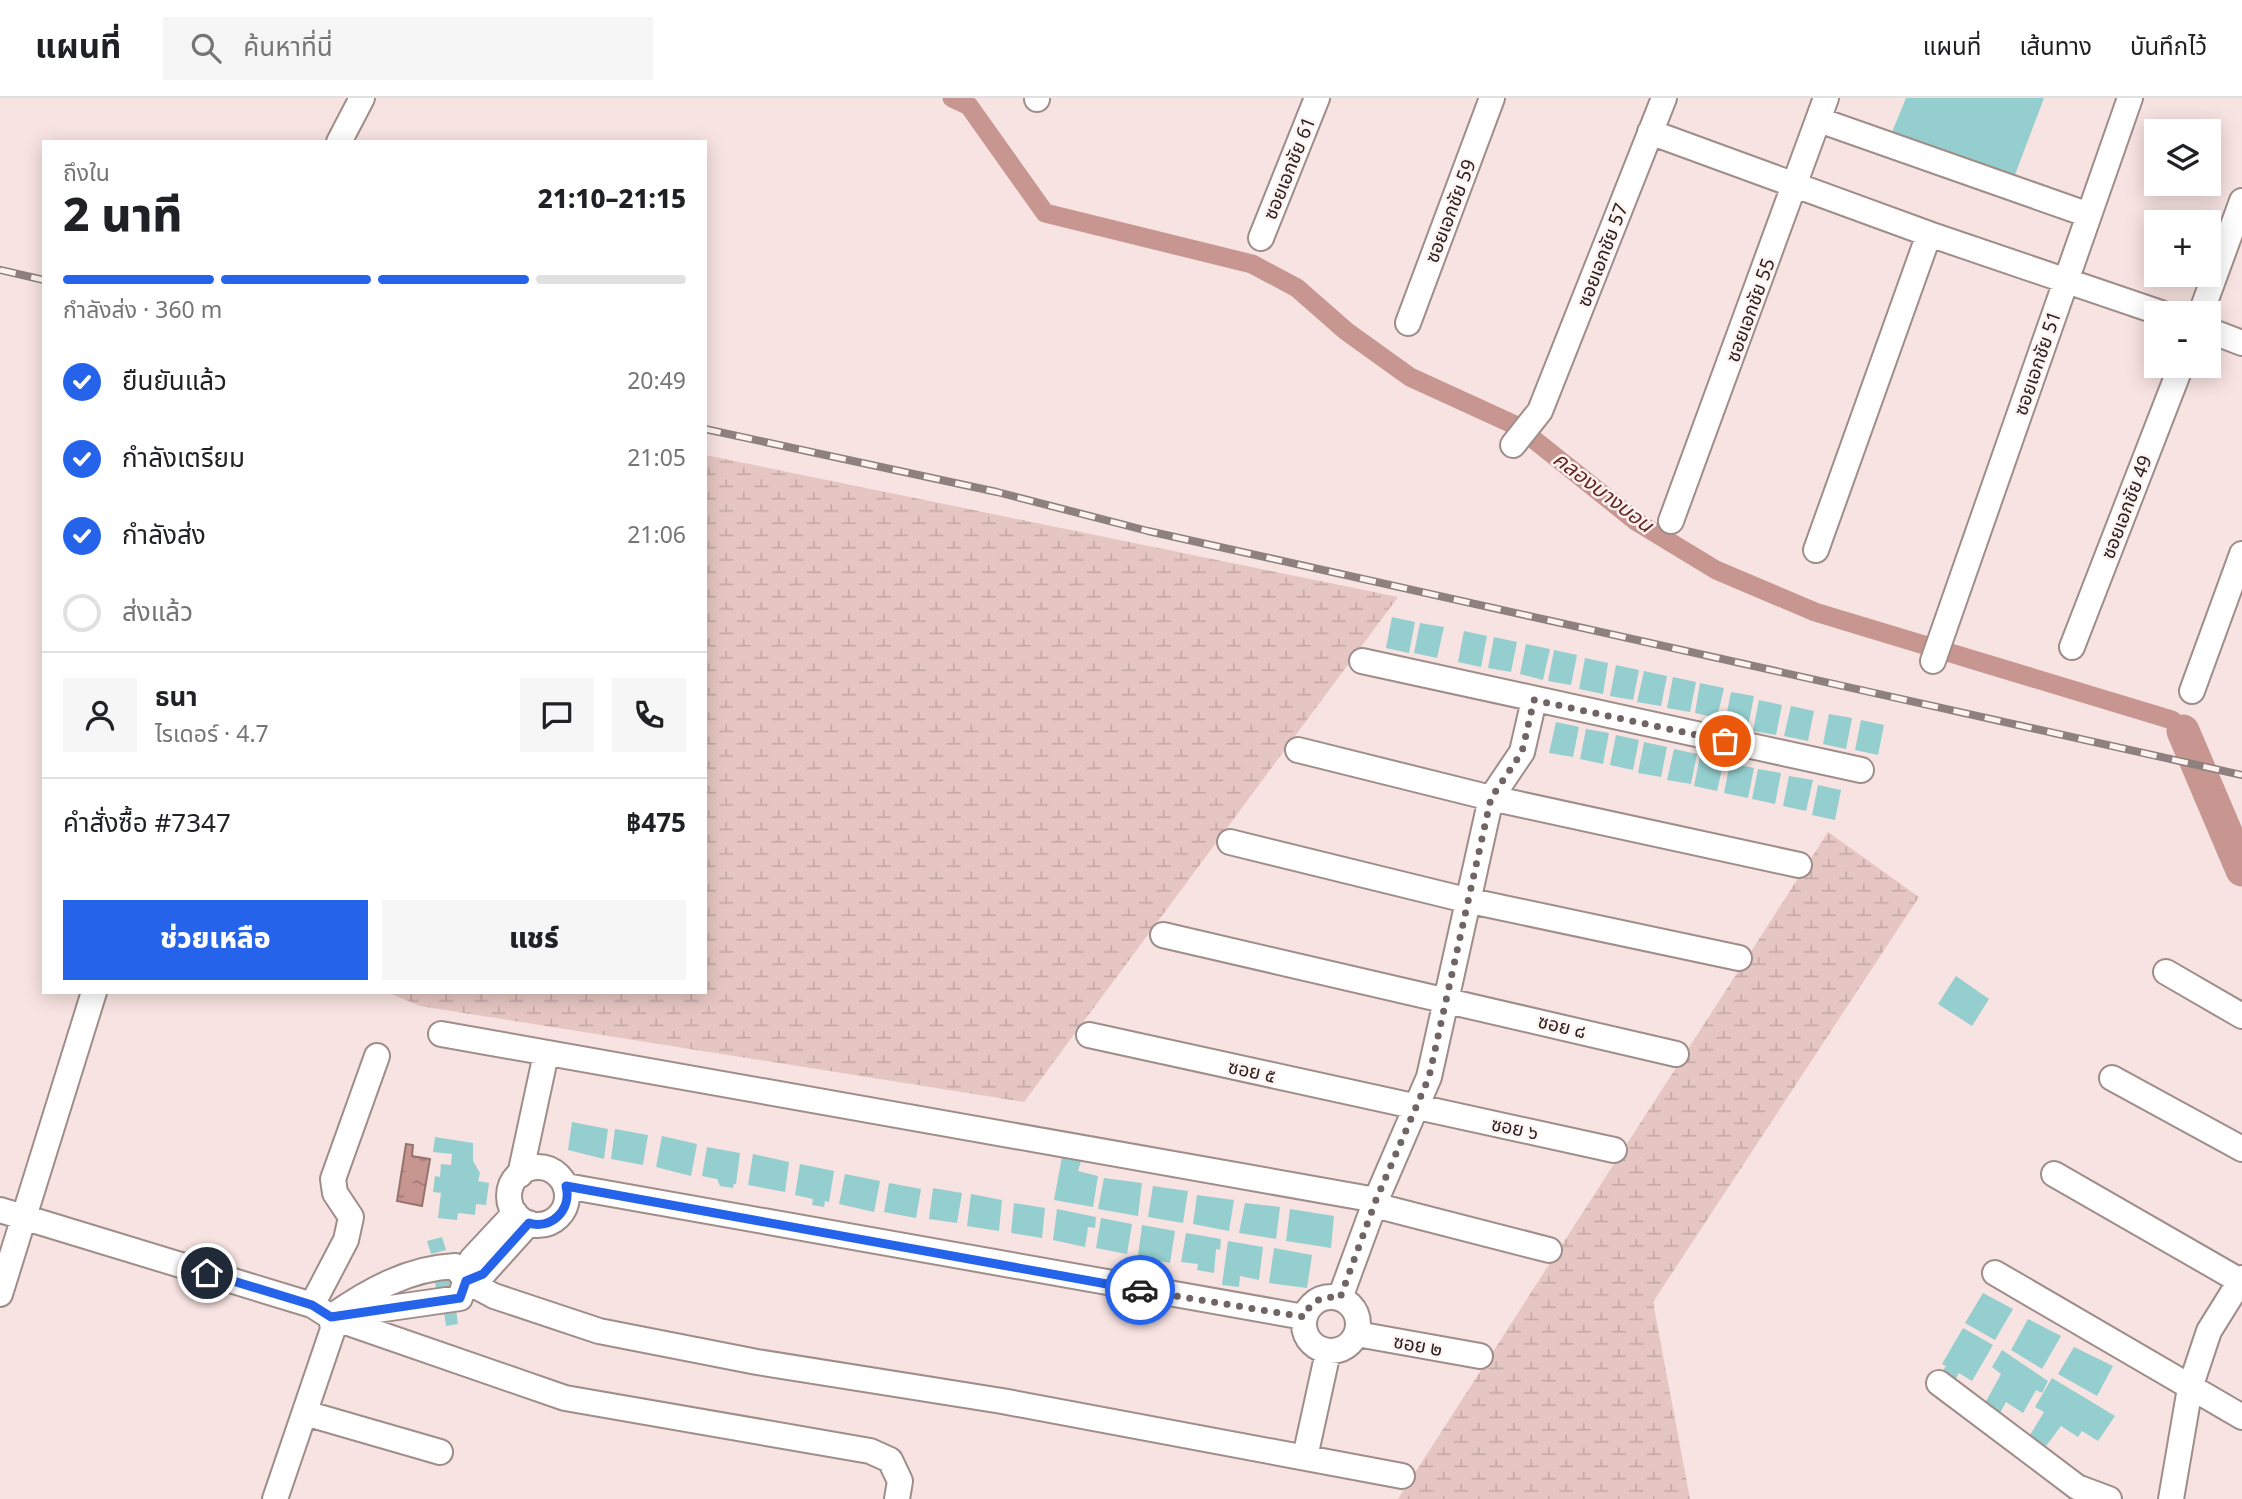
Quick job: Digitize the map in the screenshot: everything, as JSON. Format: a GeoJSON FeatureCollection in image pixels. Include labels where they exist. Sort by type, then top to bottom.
{"type":"FeatureCollection","features":[{"type":"Feature","properties":{"kind":"street"},"geometry":{"type":"LineString","coordinates":[[340,140],[362,98]]}},
{"type":"Feature","properties":{"kind":"street","name":"ซอยเอกชัย 61"},"geometry":{"type":"LineString","coordinates":[[1261,238],[1317,98]]}},
{"type":"Feature","properties":{"kind":"street","name":"ซอยเอกชัย 59"},"geometry":{"type":"LineString","coordinates":[[1408,323],[1492,98]]}},
{"type":"Feature","properties":{"kind":"street","name":"ซอยเอกชัย 57"},"geometry":{"type":"LineString","coordinates":[[1513,445],[1540,411],[1664,98]]}},
{"type":"Feature","properties":{"kind":"street","name":"ซอยเอกชัย 51"},"geometry":{"type":"LineString","coordinates":[[1933,661],[2130,98]]}},
{"type":"Feature","properties":{"kind":"street"},"geometry":{"type":"LineString","coordinates":[[1823,109],[2089,215]]}},
{"type":"Feature","properties":{"kind":"street","name":"ซอยเอกชัย 55"},"geometry":{"type":"LineString","coordinates":[[1671,521],[1823,109]]}},
{"type":"Feature","properties":{"kind":"street"},"geometry":{"type":"LineString","coordinates":[[1650,132],[1929,234],[2144,307]]}},
{"type":"Feature","properties":{"kind":"street"},"geometry":{"type":"LineString","coordinates":[[2204,301],[2242,201]]}},
{"type":"Feature","properties":{"kind":"street"},"geometry":{"type":"LineString","coordinates":[[1816,550],[1929,234]]}},
{"type":"Feature","properties":{"kind":"street"},"geometry":{"type":"LineString","coordinates":[[2221,335],[2242,342]]}},
{"type":"Feature","properties":{"kind":"street","name":"ซอยเอกชัย 49"},"geometry":{"type":"LineString","coordinates":[[2072,647],[2175,378]]}},
{"type":"Feature","properties":{"kind":"street"},"geometry":{"type":"LineString","coordinates":[[2192,691],[2242,554]]}},
{"type":"Feature","properties":{"kind":"street"},"geometry":{"type":"LineString","coordinates":[[1362,662],[1861,770]]}},
{"type":"Feature","properties":{"kind":"street"},"geometry":{"type":"LineString","coordinates":[[1340,1298],[1375,1203],[1429,1077],[1448,999],[1466,900],[1491,798],[1522,752],[1534,700]]}},
{"type":"Feature","properties":{"kind":"street"},"geometry":{"type":"LineString","coordinates":[[1298,750],[1491,798],[1799,865]]}},
{"type":"Feature","properties":{"kind":"street"},"geometry":{"type":"LineString","coordinates":[[1230,842],[1466,900],[1740,958]]}},
{"type":"Feature","properties":{"kind":"street","name":"ซอย ๘"},"geometry":{"type":"LineString","coordinates":[[1163,935],[1676,1054]]}},
{"type":"Feature","properties":{"kind":"street"},"geometry":{"type":"LineString","coordinates":[[2166,972],[2242,1016]]}},
{"type":"Feature","properties":{"kind":"street"},"geometry":{"type":"LineString","coordinates":[[0,1294],[93,994]]}},
{"type":"Feature","properties":{"kind":"street"},"geometry":{"type":"LineString","coordinates":[[441,1034],[1375,1203],[1549,1250]]}},
{"type":"Feature","properties":{"kind":"street","name":"ซอย ๕"},"geometry":{"type":"LineString","coordinates":[[1089,1035],[1415,1106]]}},
{"type":"Feature","properties":{"kind":"street"},"geometry":{"type":"LineString","coordinates":[[520,1175],[547,1054]]}},
{"type":"Feature","properties":{"kind":"street"},"geometry":{"type":"LineString","coordinates":[[277,1499],[332,1329],[322,1311],[351,1217],[335,1193],[333,1180],[377,1056]]}},
{"type":"Feature","properties":{"kind":"street"},"geometry":{"type":"LineString","coordinates":[[2112,1078],[2242,1149]]}},
{"type":"Feature","properties":{"kind":"street","name":"ซอย ๖"},"geometry":{"type":"LineString","coordinates":[[1415,1106],[1615,1150]]}},
{"type":"Feature","properties":{"kind":"street"},"geometry":{"type":"LineString","coordinates":[[566,1186],[566,1204],[556,1218],[544,1225],[522,1218],[510,1196],[511,1186],[520,1175],[534,1168],[544,1168],[553,1171],[566,1186],[1304,1317]]}},
{"type":"Feature","properties":{"kind":"street"},"geometry":{"type":"LineString","coordinates":[[2054,1174],[2242,1280],[2208,1331],[2190,1388],[2171,1499]]}},
{"type":"Feature","properties":{"kind":"street"},"geometry":{"type":"LineString","coordinates":[[0,1210],[322,1311],[565,1398],[870,1451],[890,1460],[900,1481],[897,1499]]}},
{"type":"Feature","properties":{"kind":"street"},"geometry":{"type":"LineString","coordinates":[[322,1311],[460,1298],[466,1281],[483,1274],[522,1218]]}},
{"type":"Feature","properties":{"kind":"street"},"geometry":{"type":"LineString","coordinates":[[1995,1273],[2242,1417]]}},
{"type":"Feature","properties":{"kind":"street"},"geometry":{"type":"LineString","coordinates":[[466,1281],[495,1296],[599,1331],[757,1362],[1002,1401],[1402,1476]]}},
{"type":"Feature","properties":{"kind":"street"},"geometry":{"type":"LineString","coordinates":[[1340,1298],[1352,1307],[1357,1315],[1357,1334],[1344,1348],[1328,1352],[1310,1341],[1305,1333],[1304,1317],[1310,1304],[1317,1300],[1340,1298]]}},
{"type":"Feature","properties":{"kind":"street","name":"ซอย ๒"},"geometry":{"type":"LineString","coordinates":[[1357,1334],[1480,1356]]}},
{"type":"Feature","properties":{"kind":"street"},"geometry":{"type":"LineString","coordinates":[[1305,1457],[1328,1352]]}},
{"type":"Feature","properties":{"kind":"street"},"geometry":{"type":"LineString","coordinates":[[1939,1384],[2077,1487],[2109,1499]]}},
{"type":"Feature","properties":{"kind":"street"},"geometry":{"type":"LineString","coordinates":[[305,1413],[440,1452]]}},
{"type":"Feature","properties":{"kind":"green space"},"geometry":{"type":"Polygon","coordinates":[[[707,455],[1398,597],[1024,1102],[420,1006],[392,994],[707,994],[707,455]]]}},
{"type":"Feature","properties":{"kind":"green space"},"geometry":{"type":"Polygon","coordinates":[[[1828,832],[1919,897],[1653,1302],[1690,1499],[1398,1499],[1828,832]]]}},
{"type":"Feature","properties":{"kind":"water"},"geometry":{"type":"Polygon","coordinates":[[[406,1144],[413,1145],[412,1156],[430,1159],[422,1206],[397,1201],[406,1144]]]}},
{"type":"Feature","properties":{"kind":"building"},"geometry":{"type":"Polygon","coordinates":[[[1906,98],[2044,98],[2013,180],[1890,137],[1906,98]]]}},
{"type":"Feature","properties":{"kind":"building"},"geometry":{"type":"Polygon","coordinates":[[[1392,617],[1415,622],[1409,653],[1386,648],[1392,617]]]}},
{"type":"Feature","properties":{"kind":"building"},"geometry":{"type":"Polygon","coordinates":[[[1420,623],[1444,627],[1437,658],[1414,653],[1420,623]]]}},
{"type":"Feature","properties":{"kind":"building"},"geometry":{"type":"Polygon","coordinates":[[[1464,631],[1487,636],[1481,667],[1458,662],[1464,631]]]}},
{"type":"Feature","properties":{"kind":"building"},"geometry":{"type":"Polygon","coordinates":[[[1494,637],[1517,642],[1511,672],[1488,668],[1494,637]]]}},
{"type":"Feature","properties":{"kind":"building"},"geometry":{"type":"Polygon","coordinates":[[[1526,644],[1550,649],[1543,680],[1520,674],[1526,644]]]}},
{"type":"Feature","properties":{"kind":"building"},"geometry":{"type":"Polygon","coordinates":[[[1554,650],[1577,655],[1571,685],[1548,681],[1554,650]]]}},
{"type":"Feature","properties":{"kind":"building"},"geometry":{"type":"Polygon","coordinates":[[[1585,658],[1608,663],[1603,694],[1579,689],[1585,658]]]}},
{"type":"Feature","properties":{"kind":"building"},"geometry":{"type":"Polygon","coordinates":[[[1616,665],[1639,670],[1633,700],[1610,696],[1616,665]]]}},
{"type":"Feature","properties":{"kind":"building"},"geometry":{"type":"Polygon","coordinates":[[[1644,671],[1667,676],[1661,706],[1637,702],[1644,671]]]}},
{"type":"Feature","properties":{"kind":"building"},"geometry":{"type":"Polygon","coordinates":[[[1673,677],[1696,682],[1690,712],[1667,708],[1673,677]]]}},
{"type":"Feature","properties":{"kind":"building"},"geometry":{"type":"Polygon","coordinates":[[[1700,683],[1724,688],[1717,718],[1695,713],[1700,683]]]}},
{"type":"Feature","properties":{"kind":"building"},"geometry":{"type":"Polygon","coordinates":[[[1731,692],[1754,696],[1748,727],[1725,722],[1731,692]]]}},
{"type":"Feature","properties":{"kind":"building"},"geometry":{"type":"Polygon","coordinates":[[[1759,700],[1782,705],[1776,735],[1753,731],[1759,700]]]}},
{"type":"Feature","properties":{"kind":"building"},"geometry":{"type":"Polygon","coordinates":[[[1791,706],[1814,711],[1808,741],[1784,736],[1791,706]]]}},
{"type":"Feature","properties":{"kind":"building"},"geometry":{"type":"Polygon","coordinates":[[[1829,714],[1852,718],[1846,749],[1823,744],[1829,714]]]}},
{"type":"Feature","properties":{"kind":"building"},"geometry":{"type":"Polygon","coordinates":[[[1861,720],[1884,725],[1878,755],[1855,750],[1861,720]]]}},
{"type":"Feature","properties":{"kind":"building"},"geometry":{"type":"Polygon","coordinates":[[[1556,722],[1579,727],[1573,757],[1549,753],[1556,722]]]}},
{"type":"Feature","properties":{"kind":"building"},"geometry":{"type":"Polygon","coordinates":[[[1586,729],[1609,733],[1603,764],[1580,759],[1586,729]]]}},
{"type":"Feature","properties":{"kind":"building"},"geometry":{"type":"Polygon","coordinates":[[[1616,735],[1639,740],[1633,770],[1610,765],[1616,735]]]}},
{"type":"Feature","properties":{"kind":"building"},"geometry":{"type":"Polygon","coordinates":[[[1644,742],[1667,747],[1661,777],[1638,773],[1644,742]]]}},
{"type":"Feature","properties":{"kind":"building"},"geometry":{"type":"Polygon","coordinates":[[[1674,749],[1697,754],[1691,784],[1667,780],[1674,749]]]}},
{"type":"Feature","properties":{"kind":"building"},"geometry":{"type":"Polygon","coordinates":[[[1700,756],[1724,760],[1717,791],[1694,786],[1700,756]]]}},
{"type":"Feature","properties":{"kind":"building"},"geometry":{"type":"Polygon","coordinates":[[[1730,763],[1754,768],[1748,798],[1724,793],[1730,763]]]}},
{"type":"Feature","properties":{"kind":"building"},"geometry":{"type":"Polygon","coordinates":[[[1758,769],[1781,773],[1775,804],[1752,799],[1758,769]]]}},
{"type":"Feature","properties":{"kind":"building"},"geometry":{"type":"Polygon","coordinates":[[[1789,776],[1813,780],[1806,811],[1783,806],[1789,776]]]}},
{"type":"Feature","properties":{"kind":"building"},"geometry":{"type":"Polygon","coordinates":[[[1818,785],[1841,790],[1835,820],[1812,815],[1818,785]]]}},
{"type":"Feature","properties":{"kind":"building"},"geometry":{"type":"Polygon","coordinates":[[[1956,976],[1989,999],[1972,1026],[1938,1004],[1956,976]]]}},
{"type":"Feature","properties":{"kind":"building"},"geometry":{"type":"Polygon","coordinates":[[[572,1122],[608,1129],[604,1159],[568,1150],[572,1122]]]}},
{"type":"Feature","properties":{"kind":"building"},"geometry":{"type":"Polygon","coordinates":[[[615,1129],[648,1135],[643,1165],[611,1159],[615,1129]]]}},
{"type":"Feature","properties":{"kind":"building"},"geometry":{"type":"Polygon","coordinates":[[[662,1136],[697,1144],[691,1176],[656,1167],[662,1136]]]}},
{"type":"Feature","properties":{"kind":"building"},"geometry":{"type":"Polygon","coordinates":[[[435,1137],[473,1143],[473,1161],[480,1173],[478,1181],[489,1183],[486,1205],[476,1204],[475,1215],[458,1213],[457,1220],[438,1218],[441,1193],[433,1192],[435,1176],[440,1177],[441,1164],[451,1165],[452,1154],[433,1152],[435,1137]]]}},
{"type":"Feature","properties":{"kind":"building"},"geometry":{"type":"Polygon","coordinates":[[[707,1147],[740,1153],[736,1184],[733,1188],[720,1186],[717,1179],[702,1176],[707,1147]]]}},
{"type":"Feature","properties":{"kind":"building"},"geometry":{"type":"Polygon","coordinates":[[[753,1154],[789,1162],[785,1192],[748,1185],[753,1154]]]}},
{"type":"Feature","properties":{"kind":"building"},"geometry":{"type":"Polygon","coordinates":[[[1062,1157],[1081,1161],[1078,1171],[1098,1176],[1093,1207],[1054,1200],[1062,1157]]]}},
{"type":"Feature","properties":{"kind":"building"},"geometry":{"type":"Polygon","coordinates":[[[800,1164],[834,1171],[829,1202],[825,1201],[824,1207],[812,1205],[813,1199],[795,1195],[800,1164]]]}},
{"type":"Feature","properties":{"kind":"building"},"geometry":{"type":"Polygon","coordinates":[[[845,1174],[880,1181],[874,1212],[839,1204],[845,1174]]]}},
{"type":"Feature","properties":{"kind":"building"},"geometry":{"type":"Polygon","coordinates":[[[1104,1178],[1142,1183],[1138,1216],[1098,1209],[1104,1178]]]}},
{"type":"Feature","properties":{"kind":"building"},"geometry":{"type":"Polygon","coordinates":[[[889,1183],[921,1189],[916,1218],[884,1212],[889,1183]]]}},
{"type":"Feature","properties":{"kind":"building"},"geometry":{"type":"Polygon","coordinates":[[[1153,1186],[1188,1191],[1183,1223],[1148,1217],[1153,1186]]]}},
{"type":"Feature","properties":{"kind":"building"},"geometry":{"type":"Polygon","coordinates":[[[933,1188],[962,1193],[957,1223],[929,1219],[933,1188]]]}},
{"type":"Feature","properties":{"kind":"building"},"geometry":{"type":"Polygon","coordinates":[[[971,1194],[1002,1200],[999,1231],[967,1226],[971,1194]]]}},
{"type":"Feature","properties":{"kind":"building"},"geometry":{"type":"Polygon","coordinates":[[[1197,1195],[1234,1200],[1229,1231],[1193,1224],[1197,1195]]]}},
{"type":"Feature","properties":{"kind":"building"},"geometry":{"type":"Polygon","coordinates":[[[1014,1203],[1045,1208],[1042,1238],[1011,1233],[1014,1203]]]}},
{"type":"Feature","properties":{"kind":"building"},"geometry":{"type":"Polygon","coordinates":[[[1245,1203],[1280,1207],[1276,1239],[1239,1233],[1245,1203]]]}},
{"type":"Feature","properties":{"kind":"building"},"geometry":{"type":"Polygon","coordinates":[[[1057,1209],[1096,1217],[1095,1228],[1088,1227],[1085,1247],[1053,1240],[1057,1209]]]}},
{"type":"Feature","properties":{"kind":"building"},"geometry":{"type":"Polygon","coordinates":[[[1290,1209],[1334,1216],[1331,1248],[1286,1241],[1290,1209]]]}},
{"type":"Feature","properties":{"kind":"building"},"geometry":{"type":"Polygon","coordinates":[[[1101,1218],[1132,1224],[1127,1254],[1096,1248],[1101,1218]]]}},
{"type":"Feature","properties":{"kind":"building"},"geometry":{"type":"Polygon","coordinates":[[[1142,1225],[1175,1231],[1170,1263],[1154,1260],[1153,1273],[1136,1271],[1142,1225]]]}},
{"type":"Feature","properties":{"kind":"building"},"geometry":{"type":"Polygon","coordinates":[[[1186,1233],[1221,1239],[1220,1250],[1216,1249],[1214,1273],[1197,1270],[1198,1264],[1181,1262],[1186,1233]]]}},
{"type":"Feature","properties":{"kind":"building"},"geometry":{"type":"Polygon","coordinates":[[[442,1237],[446,1250],[431,1254],[427,1241],[442,1237]]]}},
{"type":"Feature","properties":{"kind":"building"},"geometry":{"type":"Polygon","coordinates":[[[1228,1241],[1263,1247],[1259,1280],[1240,1276],[1239,1287],[1222,1285],[1228,1241]]]}},
{"type":"Feature","properties":{"kind":"building"},"geometry":{"type":"Polygon","coordinates":[[[1274,1248],[1312,1255],[1307,1288],[1269,1283],[1274,1248]]]}},
{"type":"Feature","properties":{"kind":"building"},"geometry":{"type":"Polygon","coordinates":[[[453,1271],[456,1293],[437,1296],[434,1273],[453,1271]]]}},
{"type":"Feature","properties":{"kind":"building"},"geometry":{"type":"Polygon","coordinates":[[[1983,1293],[2013,1309],[1995,1340],[1965,1323],[1983,1293]]]}},
{"type":"Feature","properties":{"kind":"building"},"geometry":{"type":"Polygon","coordinates":[[[456,1310],[458,1324],[446,1326],[444,1312],[456,1310]]]}},
{"type":"Feature","properties":{"kind":"building"},"geometry":{"type":"Polygon","coordinates":[[[2028,1319],[2061,1336],[2042,1369],[2011,1350],[2028,1319]]]}},
{"type":"Feature","properties":{"kind":"building"},"geometry":{"type":"Polygon","coordinates":[[[1963,1328],[1993,1345],[1972,1381],[1959,1373],[1955,1380],[1942,1372],[1946,1366],[1942,1364],[1963,1328]]]}},
{"type":"Feature","properties":{"kind":"building"},"geometry":{"type":"Polygon","coordinates":[[[2074,1347],[2113,1366],[2097,1396],[2058,1374],[2074,1347]]]}},
{"type":"Feature","properties":{"kind":"building"},"geometry":{"type":"Polygon","coordinates":[[[2002,1350],[2048,1381],[2042,1393],[2036,1390],[2023,1413],[2006,1402],[1999,1415],[1984,1405],[2001,1374],[1992,1367],[2002,1350]]]}},
{"type":"Feature","properties":{"kind":"building"},"geometry":{"type":"Polygon","coordinates":[[[2052,1378],[2115,1416],[2098,1441],[2082,1431],[2078,1437],[2061,1426],[2046,1446],[2030,1435],[2044,1412],[2035,1407],[2052,1378]]]}},
{"type":"Feature","properties":{"kind":"waterway","name":"คลองบางบอน"},"geometry":{"type":"LineString","coordinates":[[952,98],[969,106],[1045,213],[1252,264],[1297,288],[1346,331],[1410,377],[1517,426],[1637,522],[1716,570],[1815,612],[2172,720],[2183,731]]}},
{"type":"Feature","properties":{"kind":"waterway","name":"คลองบางบอน"},"geometry":{"type":"LineString","coordinates":[[2183,731],[2242,870]]}},
{"type":"Feature","properties":{"kind":"railway"},"geometry":{"type":"LineString","coordinates":[[0,270],[42,280]]}},
{"type":"Feature","properties":{"kind":"railway"},"geometry":{"type":"LineString","coordinates":[[707,429],[997,492],[1148,531],[2242,775]]}},
{"type":"Feature","properties":{"kind":"way so far"},"geometry":{"type":"LineString","coordinates":[[1140,1290],[1304,1317],[1310,1304],[1317,1300],[1326,1297],[1340,1298],[1376,1200],[1429,1077],[1448,999],[1466,900],[1491,798],[1522,752],[1534,700],[1725,741]]}},
{"type":"Feature","properties":{"kind":"route"},"geometry":{"type":"LineString","coordinates":[[207,1273],[312,1305],[324,1310],[331,1317],[460,1298],[466,1281],[483,1274],[529,1223],[544,1225],[556,1218],[566,1204],[566,1186],[1140,1290]]}}]}
